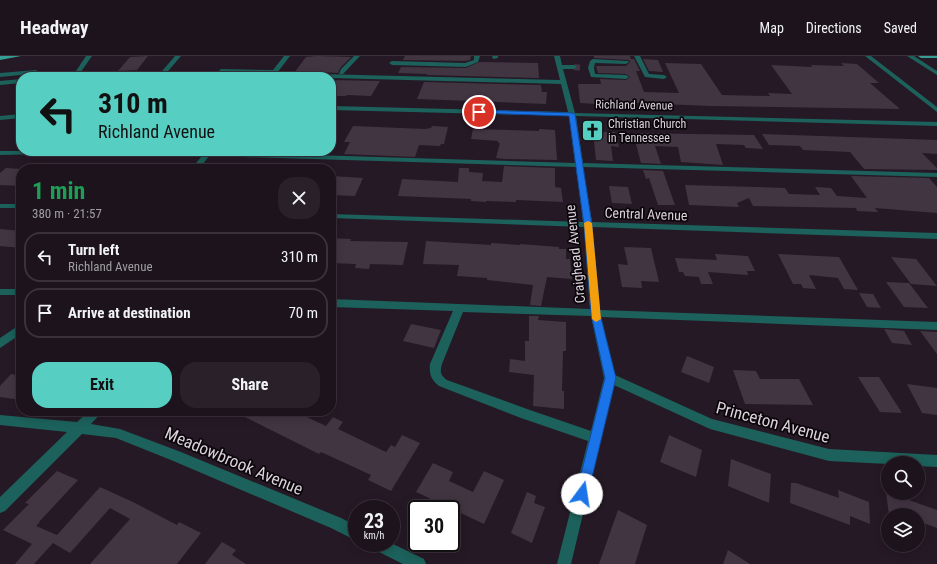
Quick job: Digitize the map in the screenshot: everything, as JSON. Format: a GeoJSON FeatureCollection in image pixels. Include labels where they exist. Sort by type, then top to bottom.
{"type":"FeatureCollection","features":[{"type":"Feature","properties":{"kind":"main road"},"geometry":{"type":"LineString","coordinates":[[0,58],[18,56]]}},
{"type":"Feature","properties":{"kind":"main road"},"geometry":{"type":"LineString","coordinates":[[922,56],[937,56]]}},
{"type":"Feature","properties":{"kind":"street"},"geometry":{"type":"LineString","coordinates":[[78,72],[89,56]]}},
{"type":"Feature","properties":{"kind":"street"},"geometry":{"type":"LineString","coordinates":[[164,72],[178,56]]}},
{"type":"Feature","properties":{"kind":"street"},"geometry":{"type":"LineString","coordinates":[[274,72],[287,56]]}},
{"type":"Feature","properties":{"kind":"street"},"geometry":{"type":"LineString","coordinates":[[341,73],[345,67],[352,64],[357,56]]}},
{"type":"Feature","properties":{"kind":"street"},"geometry":{"type":"LineString","coordinates":[[392,63],[466,65],[476,61],[477,56]]}},
{"type":"Feature","properties":{"kind":"street","name":"Craighead Avenue"},"geometry":{"type":"LineString","coordinates":[[557,56],[572,114],[588,225],[595,314],[610,378],[564,564]]}},
{"type":"Feature","properties":{"kind":"street"},"geometry":{"type":"LineString","coordinates":[[637,56],[647,76],[664,76]]}},
{"type":"Feature","properties":{"kind":"street"},"geometry":{"type":"LineString","coordinates":[[868,56],[937,110]]}},
{"type":"Feature","properties":{"kind":"street"},"geometry":{"type":"LineString","coordinates":[[910,56],[937,73]]}},
{"type":"Feature","properties":{"kind":"street"},"geometry":{"type":"LineString","coordinates":[[626,62],[593,61],[589,68],[593,76],[626,77]]}},
{"type":"Feature","properties":{"kind":"street"},"geometry":{"type":"LineString","coordinates":[[560,67],[574,67]]}},
{"type":"Feature","properties":{"kind":"street"},"geometry":{"type":"LineString","coordinates":[[220,72],[234,72]]}},
{"type":"Feature","properties":{"kind":"street"},"geometry":{"type":"LineString","coordinates":[[0,75],[16,74]]}},
{"type":"Feature","properties":{"kind":"street"},"geometry":{"type":"LineString","coordinates":[[336,76],[564,82]]}},
{"type":"Feature","properties":{"kind":"street"},"geometry":{"type":"LineString","coordinates":[[0,83],[16,81]]}},
{"type":"Feature","properties":{"kind":"street","name":"Richland Avenue"},"geometry":{"type":"LineString","coordinates":[[336,108],[937,124]]}},
{"type":"Feature","properties":{"kind":"street"},"geometry":{"type":"LineString","coordinates":[[0,118],[16,116]]}},
{"type":"Feature","properties":{"kind":"street"},"geometry":{"type":"LineString","coordinates":[[0,153],[16,153]]}},
{"type":"Feature","properties":{"kind":"street"},"geometry":{"type":"LineString","coordinates":[[199,164],[206,156]]}},
{"type":"Feature","properties":{"kind":"street"},"geometry":{"type":"LineString","coordinates":[[332,156],[937,175]]}},
{"type":"Feature","properties":{"kind":"street"},"geometry":{"type":"LineString","coordinates":[[0,206],[16,206]]}},
{"type":"Feature","properties":{"kind":"street","name":"Central Avenue"},"geometry":{"type":"LineString","coordinates":[[336,216],[937,236]]}},
{"type":"Feature","properties":{"kind":"street"},"geometry":{"type":"LineString","coordinates":[[0,292],[16,292]]}},
{"type":"Feature","properties":{"kind":"street"},"geometry":{"type":"LineString","coordinates":[[336,303],[937,326]]}},
{"type":"Feature","properties":{"kind":"street"},"geometry":{"type":"LineString","coordinates":[[460,307],[436,364],[434,373],[437,379],[443,383],[525,414],[596,438]]}},
{"type":"Feature","properties":{"kind":"street"},"geometry":{"type":"LineString","coordinates":[[0,344],[16,332]]}},
{"type":"Feature","properties":{"kind":"street","name":"Princeton Avenue"},"geometry":{"type":"LineString","coordinates":[[610,378],[710,424],[829,455],[937,461]]}},
{"type":"Feature","properties":{"kind":"street"},"geometry":{"type":"LineString","coordinates":[[0,506],[92,416]]}},
{"type":"Feature","properties":{"kind":"street","name":"Meadowbrook Avenue"},"geometry":{"type":"LineString","coordinates":[[0,420],[41,423],[123,435],[184,459],[348,530]]}},
{"type":"Feature","properties":{"kind":"street"},"geometry":{"type":"LineString","coordinates":[[394,552],[419,564]]}},
{"type":"Feature","properties":{"kind":"building"},"geometry":{"type":"Polygon","coordinates":[[[148,56],[137,70],[118,71],[130,57],[148,56]]]}},
{"type":"Feature","properties":{"kind":"building"},"geometry":{"type":"Polygon","coordinates":[[[405,56],[471,56],[470,60],[465,61],[403,60],[405,56]]]}},
{"type":"Feature","properties":{"kind":"building"},"geometry":{"type":"Polygon","coordinates":[[[594,56],[630,56],[631,59],[634,59],[640,71],[636,71],[644,92],[679,93],[665,63],[701,64],[722,95],[770,96],[768,93],[792,94],[771,65],[812,67],[811,65],[844,66],[841,63],[857,64],[879,83],[870,83],[900,109],[710,106],[615,102],[596,102],[596,104],[580,103],[578,84],[601,84],[600,79],[626,80],[630,77],[626,74],[598,73],[596,66],[626,66],[630,62],[629,60],[594,58],[594,56]]]}},
{"type":"Feature","properties":{"kind":"building"},"geometry":{"type":"Polygon","coordinates":[[[306,57],[351,57],[340,68],[338,73],[295,72],[306,57]]]}},
{"type":"Feature","properties":{"kind":"building"},"geometry":{"type":"Polygon","coordinates":[[[643,59],[658,60],[663,72],[649,71],[643,59]]]}},
{"type":"Feature","properties":{"kind":"building"},"geometry":{"type":"Polygon","coordinates":[[[479,62],[538,63],[539,78],[398,73],[401,67],[466,68],[479,62]]]}},
{"type":"Feature","properties":{"kind":"building"},"geometry":{"type":"Polygon","coordinates":[[[336,80],[380,81],[371,96],[336,96],[336,80]]]}},
{"type":"Feature","properties":{"kind":"building"},"geometry":{"type":"Polygon","coordinates":[[[424,82],[541,85],[542,92],[547,92],[546,104],[417,99],[424,82]]]}},
{"type":"Feature","properties":{"kind":"building"},"geometry":{"type":"Polygon","coordinates":[[[353,126],[425,129],[431,128],[432,126],[448,127],[444,144],[441,144],[440,146],[419,145],[415,157],[344,154],[350,142],[344,142],[353,126]]]}},
{"type":"Feature","properties":{"kind":"building"},"geometry":{"type":"Polygon","coordinates":[[[473,129],[555,130],[557,160],[496,158],[500,143],[498,143],[498,141],[471,139],[473,129]]]}},
{"type":"Feature","properties":{"kind":"building"},"geometry":{"type":"Polygon","coordinates":[[[593,132],[615,132],[619,147],[611,146],[613,161],[596,160],[593,132]]]}},
{"type":"Feature","properties":{"kind":"building"},"geometry":{"type":"Polygon","coordinates":[[[633,133],[754,135],[763,149],[746,148],[744,145],[716,144],[723,165],[681,162],[678,147],[655,146],[661,164],[641,163],[633,133]]]}},
{"type":"Feature","properties":{"kind":"building"},"geometry":{"type":"Polygon","coordinates":[[[762,134],[937,140],[937,154],[922,153],[937,168],[937,170],[864,169],[850,152],[803,150],[800,146],[769,145],[762,134]]]}},
{"type":"Feature","properties":{"kind":"building"},"geometry":{"type":"Polygon","coordinates":[[[504,166],[555,168],[555,187],[561,188],[563,202],[516,200],[516,202],[486,202],[471,201],[471,199],[398,196],[402,179],[458,182],[459,168],[469,168],[469,172],[483,173],[482,181],[502,182],[504,166]]]}},
{"type":"Feature","properties":{"kind":"building"},"geometry":{"type":"Polygon","coordinates":[[[6,168],[16,169],[16,186],[0,185],[0,173],[6,168]]]}},
{"type":"Feature","properties":{"kind":"building"},"geometry":{"type":"Polygon","coordinates":[[[643,170],[663,171],[675,205],[658,205],[649,178],[646,179],[643,170]]]}},
{"type":"Feature","properties":{"kind":"building"},"geometry":{"type":"Polygon","coordinates":[[[336,176],[363,178],[355,196],[336,195],[336,176]]]}},
{"type":"Feature","properties":{"kind":"building"},"geometry":{"type":"Polygon","coordinates":[[[851,176],[929,178],[937,187],[937,213],[875,208],[878,212],[857,211],[856,208],[753,206],[749,198],[737,203],[739,207],[689,205],[685,185],[785,188],[789,194],[820,195],[815,187],[831,188],[837,196],[867,198],[851,176]]]}},
{"type":"Feature","properties":{"kind":"building"},"geometry":{"type":"Polygon","coordinates":[[[609,186],[628,187],[632,204],[612,203],[609,186]]]}},
{"type":"Feature","properties":{"kind":"building"},"geometry":{"type":"Polygon","coordinates":[[[0,229],[16,231],[16,248],[0,246],[0,229]]]}},
{"type":"Feature","properties":{"kind":"building"},"geometry":{"type":"Polygon","coordinates":[[[336,238],[351,239],[350,241],[408,242],[403,265],[370,264],[369,269],[355,268],[356,264],[336,263],[336,238]]]}},
{"type":"Feature","properties":{"kind":"building"},"geometry":{"type":"Polygon","coordinates":[[[426,241],[491,245],[491,243],[520,244],[559,247],[559,249],[566,249],[566,259],[570,259],[572,279],[547,277],[541,306],[530,305],[533,285],[487,280],[487,278],[457,276],[459,265],[423,264],[426,241]]]}},
{"type":"Feature","properties":{"kind":"building"},"geometry":{"type":"Polygon","coordinates":[[[624,247],[651,248],[659,282],[641,281],[642,288],[622,287],[618,264],[628,265],[624,247]]]}},
{"type":"Feature","properties":{"kind":"building"},"geometry":{"type":"Polygon","coordinates":[[[715,254],[748,256],[755,271],[747,271],[748,275],[708,272],[713,284],[701,284],[699,277],[685,276],[683,272],[679,272],[675,258],[717,260],[715,254]]]}},
{"type":"Feature","properties":{"kind":"building"},"geometry":{"type":"Polygon","coordinates":[[[778,254],[839,257],[858,290],[844,289],[838,278],[809,275],[816,289],[803,288],[801,284],[793,284],[778,254]]]}},
{"type":"Feature","properties":{"kind":"building"},"geometry":{"type":"Polygon","coordinates":[[[891,257],[916,259],[937,286],[911,284],[891,257]]]}},
{"type":"Feature","properties":{"kind":"building"},"geometry":{"type":"Polygon","coordinates":[[[886,282],[909,283],[928,308],[904,307],[886,282]]]}},
{"type":"Feature","properties":{"kind":"building"},"geometry":{"type":"Polygon","coordinates":[[[859,293],[873,294],[881,308],[867,307],[859,293]]]}},
{"type":"Feature","properties":{"kind":"building"},"geometry":{"type":"Polygon","coordinates":[[[529,316],[539,316],[538,320],[566,322],[566,351],[563,351],[562,391],[564,391],[564,409],[533,406],[534,375],[509,372],[510,359],[525,361],[525,341],[529,341],[529,316]]]}},
{"type":"Feature","properties":{"kind":"building"},"geometry":{"type":"Polygon","coordinates":[[[411,324],[441,330],[434,348],[403,341],[411,324]]]}},
{"type":"Feature","properties":{"kind":"building"},"geometry":{"type":"Polygon","coordinates":[[[884,329],[904,331],[912,345],[892,343],[884,329]]]}},
{"type":"Feature","properties":{"kind":"building"},"geometry":{"type":"Polygon","coordinates":[[[920,331],[937,332],[937,354],[920,331]]]}},
{"type":"Feature","properties":{"kind":"building"},"geometry":{"type":"Polygon","coordinates":[[[687,356],[714,367],[709,383],[681,372],[687,356]]]}},
{"type":"Feature","properties":{"kind":"building"},"geometry":{"type":"Polygon","coordinates":[[[733,370],[756,371],[760,379],[799,379],[813,405],[745,404],[733,370]]]}},
{"type":"Feature","properties":{"kind":"building"},"geometry":{"type":"Polygon","coordinates":[[[11,374],[16,375],[16,399],[0,397],[0,386],[11,374]]]}},
{"type":"Feature","properties":{"kind":"building"},"geometry":{"type":"Polygon","coordinates":[[[858,377],[879,377],[902,413],[880,412],[858,377]]]}},
{"type":"Feature","properties":{"kind":"building"},"geometry":{"type":"Polygon","coordinates":[[[907,384],[937,388],[937,415],[922,413],[907,384]]]}},
{"type":"Feature","properties":{"kind":"building"},"geometry":{"type":"Polygon","coordinates":[[[243,416],[305,416],[326,426],[333,417],[343,422],[338,429],[386,452],[391,445],[395,447],[402,435],[420,443],[391,491],[368,480],[371,475],[321,452],[319,454],[243,416]]]}},
{"type":"Feature","properties":{"kind":"building"},"geometry":{"type":"Polygon","coordinates":[[[669,435],[702,450],[696,477],[660,462],[669,435]]]}},
{"type":"Feature","properties":{"kind":"building"},"geometry":{"type":"Polygon","coordinates":[[[731,459],[771,474],[769,503],[728,486],[731,459]]]}},
{"type":"Feature","properties":{"kind":"building"},"geometry":{"type":"Polygon","coordinates":[[[433,463],[453,472],[449,481],[473,492],[484,471],[504,480],[484,524],[460,513],[460,500],[433,500],[416,492],[433,463]]]}},
{"type":"Feature","properties":{"kind":"building"},"geometry":{"type":"Polygon","coordinates":[[[57,471],[78,480],[36,526],[57,535],[100,487],[177,525],[179,522],[201,533],[177,564],[90,564],[130,519],[110,508],[70,553],[53,543],[34,564],[15,564],[32,544],[3,530],[29,504],[25,503],[57,471]]]}},
{"type":"Feature","properties":{"kind":"building"},"geometry":{"type":"Polygon","coordinates":[[[791,483],[796,483],[839,498],[838,490],[869,502],[870,524],[850,516],[850,525],[790,503],[791,483]]]}},
{"type":"Feature","properties":{"kind":"building"},"geometry":{"type":"Polygon","coordinates":[[[527,492],[536,496],[534,503],[545,507],[532,543],[511,533],[527,492]]]}},
{"type":"Feature","properties":{"kind":"building"},"geometry":{"type":"Polygon","coordinates":[[[887,500],[909,500],[937,510],[937,528],[925,524],[925,508],[888,508],[887,500]]]}},
{"type":"Feature","properties":{"kind":"building"},"geometry":{"type":"Polygon","coordinates":[[[618,510],[647,525],[635,564],[599,564],[618,510]]]}},
{"type":"Feature","properties":{"kind":"building"},"geometry":{"type":"Polygon","coordinates":[[[222,542],[236,550],[232,555],[246,564],[205,564],[222,542]]]}},
{"type":"Feature","properties":{"kind":"building"},"geometry":{"type":"Polygon","coordinates":[[[728,550],[750,564],[723,564],[728,550]]]}},
{"type":"Feature","properties":{"kind":"tunnel"},"geometry":{"type":"LineString","coordinates":[[574,67],[582,68]]}},
{"type":"Feature","properties":{"kind":"slow traffic"},"geometry":{"type":"LineString","coordinates":[[588,223],[596,319]]}},
{"type":"Feature","properties":{"kind":"place","name":"Christian Church in Tennessee"},"geometry":{"type":"Point","coordinates":[592,131]}},
{"type":"Feature","properties":{"kind":"route"},"geometry":{"type":"LineString","coordinates":[[479,112],[572,114],[588,225],[595,314],[610,378],[582,494]]}}]}
